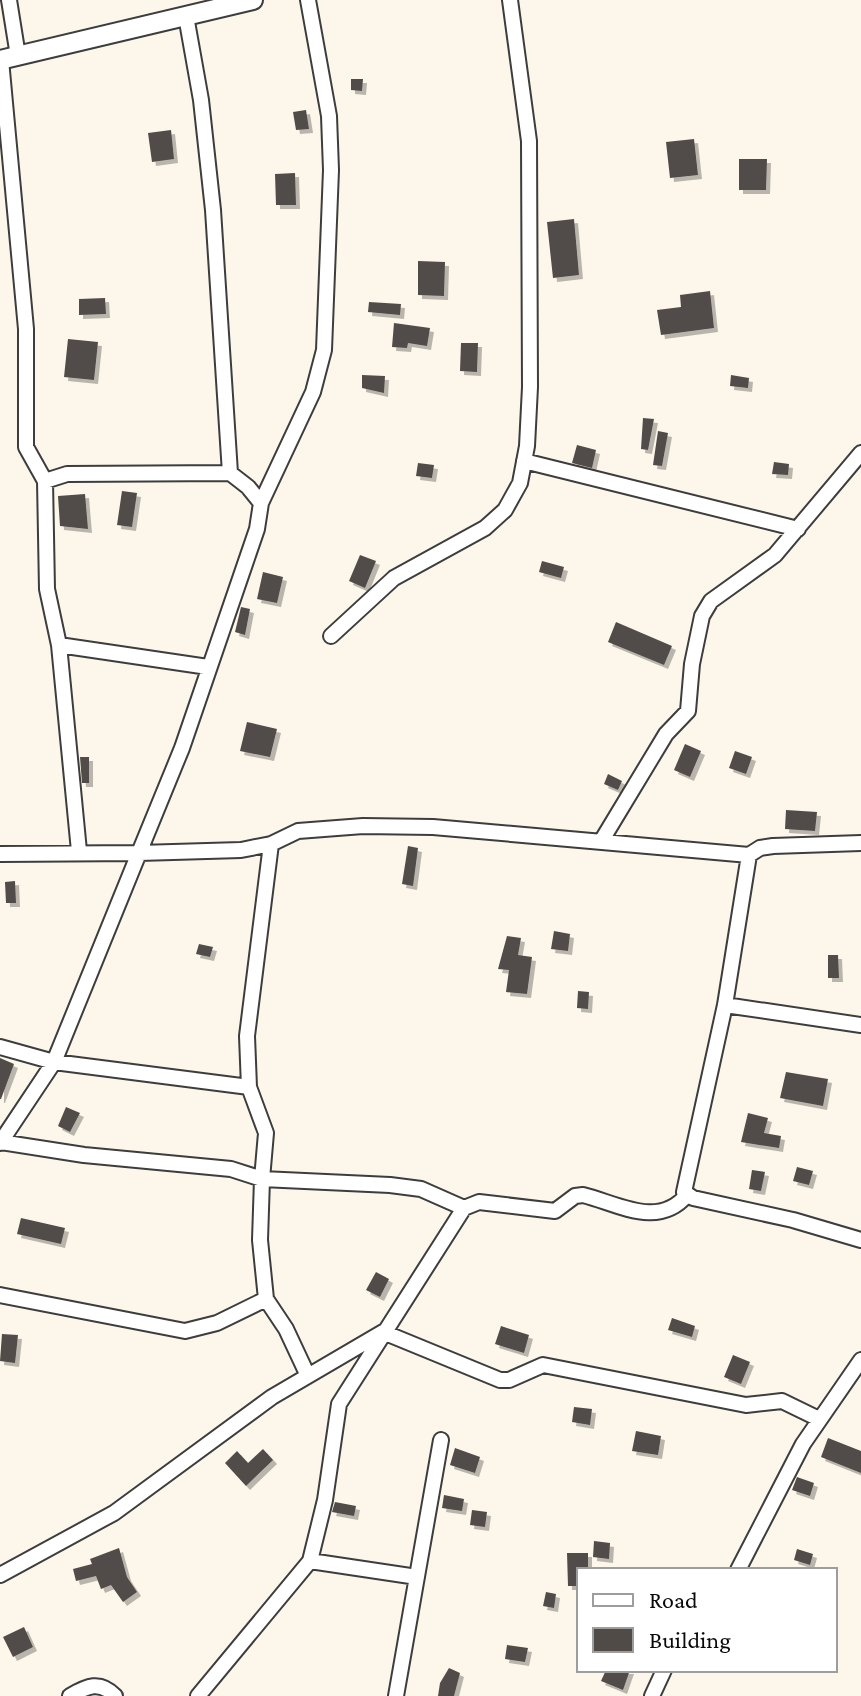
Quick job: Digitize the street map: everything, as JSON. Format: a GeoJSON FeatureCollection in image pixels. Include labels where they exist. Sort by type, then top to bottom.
{"type":"FeatureCollection","features":[{"type":"Feature","properties":{"kind":"street"},"geometry":{"type":"LineString","coordinates":[[9,0],[2,86],[26,329],[26,447],[45,481],[47,589],[59,645],[79,851]]}},
{"type":"Feature","properties":{"kind":"street"},"geometry":{"type":"LineString","coordinates":[[6,59],[253,0]]}},
{"type":"Feature","properties":{"kind":"street"},"geometry":{"type":"LineString","coordinates":[[308,0],[325,87],[331,170],[324,350],[313,392],[261,503],[257,529],[182,748],[54,1062],[0,1142],[231,1169],[262,1179],[421,1189],[464,1208]]}},
{"type":"Feature","properties":{"kind":"street"},"geometry":{"type":"LineString","coordinates":[[331,636],[394,578],[485,528],[505,510],[520,483],[530,387],[529,141],[510,0]]}},
{"type":"Feature","properties":{"kind":"street"},"geometry":{"type":"LineString","coordinates":[[186,16],[201,100],[213,210],[230,473]]}},
{"type":"Feature","properties":{"kind":"street"},"geometry":{"type":"LineString","coordinates":[[602,840],[666,734],[688,711],[702,616],[711,601],[775,555],[861,453]]}},
{"type":"Feature","properties":{"kind":"street"},"geometry":{"type":"LineString","coordinates":[[524,461],[798,529]]}},
{"type":"Feature","properties":{"kind":"street"},"geometry":{"type":"LineString","coordinates":[[45,481],[67,474],[230,473],[248,487],[261,503]]}},
{"type":"Feature","properties":{"kind":"street"},"geometry":{"type":"LineString","coordinates":[[59,645],[208,667]]}},
{"type":"Feature","properties":{"kind":"street"},"geometry":{"type":"LineString","coordinates":[[0,854],[241,850],[271,844],[298,831],[363,826],[433,827],[749,855],[760,848],[773,846],[861,843]]}},
{"type":"Feature","properties":{"kind":"street"},"geometry":{"type":"LineString","coordinates":[[271,844],[247,1036],[249,1087],[266,1133],[260,1240],[266,1299],[286,1329],[308,1376]]}},
{"type":"Feature","properties":{"kind":"street"},"geometry":{"type":"LineString","coordinates":[[749,855],[725,1005],[684,1192],[861,1240]]}},
{"type":"Feature","properties":{"kind":"street"},"geometry":{"type":"LineString","coordinates":[[725,1005],[861,1025]]}},
{"type":"Feature","properties":{"kind":"street"},"geometry":{"type":"LineString","coordinates":[[0,1047],[54,1062],[249,1087]]}},
{"type":"Feature","properties":{"kind":"street"},"geometry":{"type":"LineString","coordinates":[[198,1696],[310,1561],[329,1477],[334,1417],[383,1332],[464,1208],[479,1202],[555,1211],[575,1196],[583,1195],[654,1214],[678,1206],[687,1195]]}},
{"type":"Feature","properties":{"kind":"street"},"geometry":{"type":"LineString","coordinates":[[0,1295],[185,1331],[217,1323],[266,1299]]}},
{"type":"Feature","properties":{"kind":"street"},"geometry":{"type":"LineString","coordinates":[[0,1575],[114,1513],[272,1397],[383,1332]]}},
{"type":"Feature","properties":{"kind":"street"},"geometry":{"type":"LineString","coordinates":[[383,1332],[500,1380],[509,1380],[543,1365],[738,1404],[782,1401],[819,1419]]}},
{"type":"Feature","properties":{"kind":"street"},"geometry":{"type":"LineString","coordinates":[[739,1568],[819,1419],[861,1360]]}},
{"type":"Feature","properties":{"kind":"street"},"geometry":{"type":"LineString","coordinates":[[396,1696],[441,1440]]}},
{"type":"Feature","properties":{"kind":"street"},"geometry":{"type":"LineString","coordinates":[[310,1561],[417,1577]]}},
{"type":"Feature","properties":{"kind":"street"},"geometry":{"type":"LineString","coordinates":[[652,1696],[663,1672]]}},
{"type":"Feature","properties":{"kind":"street"},"geometry":{"type":"LineString","coordinates":[[70,1696],[94,1685],[104,1686],[115,1696]]}},
{"type":"Feature","properties":{"kind":"building"},"geometry":{"type":"Polygon","coordinates":[[[351,79],[363,79],[362,91],[351,90],[351,79]]]}},
{"type":"Feature","properties":{"kind":"building"},"geometry":{"type":"Polygon","coordinates":[[[306,110],[309,129],[296,130],[293,112],[306,110]]]}},
{"type":"Feature","properties":{"kind":"building"},"geometry":{"type":"Polygon","coordinates":[[[171,130],[174,159],[152,162],[148,133],[171,130]]]}},
{"type":"Feature","properties":{"kind":"building"},"geometry":{"type":"Polygon","coordinates":[[[694,139],[698,175],[670,178],[666,142],[694,139]]]}},
{"type":"Feature","properties":{"kind":"building"},"geometry":{"type":"Polygon","coordinates":[[[739,159],[767,159],[766,190],[739,190],[739,159]]]}},
{"type":"Feature","properties":{"kind":"building"},"geometry":{"type":"Polygon","coordinates":[[[295,173],[296,205],[276,205],[275,174],[295,173]]]}},
{"type":"Feature","properties":{"kind":"building"},"geometry":{"type":"Polygon","coordinates":[[[574,219],[579,275],[553,278],[547,222],[574,219]]]}},
{"type":"Feature","properties":{"kind":"building"},"geometry":{"type":"Polygon","coordinates":[[[418,261],[445,262],[444,296],[418,295],[418,261]]]}},
{"type":"Feature","properties":{"kind":"building"},"geometry":{"type":"Polygon","coordinates":[[[710,291],[714,328],[661,335],[657,310],[681,307],[680,295],[710,291]]]}},
{"type":"Feature","properties":{"kind":"building"},"geometry":{"type":"Polygon","coordinates":[[[105,298],[106,314],[79,315],[79,299],[105,298]]]}},
{"type":"Feature","properties":{"kind":"building"},"geometry":{"type":"Polygon","coordinates":[[[369,302],[401,304],[400,315],[368,312],[369,302]]]}},
{"type":"Feature","properties":{"kind":"building"},"geometry":{"type":"Polygon","coordinates":[[[394,323],[430,328],[427,346],[408,343],[407,348],[392,347],[394,323]]]}},
{"type":"Feature","properties":{"kind":"building"},"geometry":{"type":"Polygon","coordinates":[[[68,339],[98,342],[94,380],[64,377],[68,339]]]}},
{"type":"Feature","properties":{"kind":"building"},"geometry":{"type":"Polygon","coordinates":[[[461,343],[478,343],[477,372],[460,371],[461,343]]]}},
{"type":"Feature","properties":{"kind":"building"},"geometry":{"type":"Polygon","coordinates":[[[362,375],[385,376],[384,393],[362,388],[362,375]]]}},
{"type":"Feature","properties":{"kind":"building"},"geometry":{"type":"Polygon","coordinates":[[[731,375],[749,378],[748,388],[730,386],[731,375]]]}},
{"type":"Feature","properties":{"kind":"building"},"geometry":{"type":"Polygon","coordinates":[[[643,418],[654,419],[648,450],[641,449],[643,418]]]}},
{"type":"Feature","properties":{"kind":"building"},"geometry":{"type":"Polygon","coordinates":[[[658,431],[668,433],[662,466],[653,465],[658,431]]]}},
{"type":"Feature","properties":{"kind":"building"},"geometry":{"type":"Polygon","coordinates":[[[577,445],[596,450],[592,468],[572,463],[577,445]]]}},
{"type":"Feature","properties":{"kind":"building"},"geometry":{"type":"Polygon","coordinates":[[[774,462],[789,464],[788,475],[772,474],[774,462]]]}},
{"type":"Feature","properties":{"kind":"building"},"geometry":{"type":"Polygon","coordinates":[[[418,463],[434,465],[432,478],[416,476],[418,463]]]}},
{"type":"Feature","properties":{"kind":"building"},"geometry":{"type":"Polygon","coordinates":[[[122,491],[137,493],[132,527],[117,525],[122,491]]]}},
{"type":"Feature","properties":{"kind":"building"},"geometry":{"type":"Polygon","coordinates":[[[85,494],[88,529],[60,526],[58,496],[85,494]]]}},
{"type":"Feature","properties":{"kind":"building"},"geometry":{"type":"Polygon","coordinates":[[[360,555],[376,561],[365,588],[349,581],[360,555]]]}},
{"type":"Feature","properties":{"kind":"building"},"geometry":{"type":"Polygon","coordinates":[[[542,561],[564,567],[561,578],[539,572],[542,561]]]}},
{"type":"Feature","properties":{"kind":"building"},"geometry":{"type":"Polygon","coordinates":[[[263,572],[283,577],[277,603],[257,599],[263,572]]]}},
{"type":"Feature","properties":{"kind":"building"},"geometry":{"type":"Polygon","coordinates":[[[241,607],[250,609],[245,635],[235,632],[241,607]]]}},
{"type":"Feature","properties":{"kind":"building"},"geometry":{"type":"Polygon","coordinates":[[[616,622],[672,646],[664,665],[608,642],[616,622]]]}},
{"type":"Feature","properties":{"kind":"building"},"geometry":{"type":"Polygon","coordinates":[[[247,722],[277,729],[270,757],[240,751],[247,722]]]}},
{"type":"Feature","properties":{"kind":"building"},"geometry":{"type":"Polygon","coordinates":[[[685,744],[701,751],[690,777],[674,770],[685,744]]]}},
{"type":"Feature","properties":{"kind":"building"},"geometry":{"type":"Polygon","coordinates":[[[735,751],[752,757],[746,774],[729,768],[735,751]]]}},
{"type":"Feature","properties":{"kind":"building"},"geometry":{"type":"Polygon","coordinates":[[[80,757],[89,757],[89,783],[82,783],[80,757]]]}},
{"type":"Feature","properties":{"kind":"building"},"geometry":{"type":"Polygon","coordinates":[[[608,774],[622,781],[618,790],[604,784],[608,774]]]}},
{"type":"Feature","properties":{"kind":"building"},"geometry":{"type":"Polygon","coordinates":[[[786,810],[817,812],[815,831],[785,829],[786,810]]]}},
{"type":"Feature","properties":{"kind":"building"},"geometry":{"type":"Polygon","coordinates":[[[408,846],[418,848],[413,886],[402,884],[408,846]]]}},
{"type":"Feature","properties":{"kind":"building"},"geometry":{"type":"Polygon","coordinates":[[[15,881],[16,903],[6,903],[5,882],[15,881]]]}},
{"type":"Feature","properties":{"kind":"building"},"geometry":{"type":"Polygon","coordinates":[[[554,931],[570,934],[568,951],[551,949],[554,931]]]}},
{"type":"Feature","properties":{"kind":"building"},"geometry":{"type":"Polygon","coordinates":[[[507,936],[521,938],[518,955],[532,957],[527,994],[506,992],[509,970],[498,969],[507,936]]]}},
{"type":"Feature","properties":{"kind":"building"},"geometry":{"type":"Polygon","coordinates":[[[199,944],[213,947],[210,957],[196,954],[199,944]]]}},
{"type":"Feature","properties":{"kind":"building"},"geometry":{"type":"Polygon","coordinates":[[[828,955],[838,955],[839,978],[828,978],[828,955]]]}},
{"type":"Feature","properties":{"kind":"building"},"geometry":{"type":"Polygon","coordinates":[[[578,991],[589,992],[588,1009],[577,1008],[578,991]]]}},
{"type":"Feature","properties":{"kind":"building"},"geometry":{"type":"Polygon","coordinates":[[[0,1058],[14,1064],[1,1099],[0,1099],[0,1058]]]}},
{"type":"Feature","properties":{"kind":"building"},"geometry":{"type":"Polygon","coordinates":[[[786,1072],[828,1079],[823,1106],[780,1098],[786,1072]]]}},
{"type":"Feature","properties":{"kind":"building"},"geometry":{"type":"Polygon","coordinates":[[[66,1107],[80,1113],[70,1132],[58,1126],[66,1107]]]}},
{"type":"Feature","properties":{"kind":"building"},"geometry":{"type":"Polygon","coordinates":[[[748,1113],[768,1118],[764,1133],[781,1136],[779,1148],[741,1142],[748,1113]]]}},
{"type":"Feature","properties":{"kind":"building"},"geometry":{"type":"Polygon","coordinates":[[[797,1167],[813,1171],[809,1185],[793,1181],[797,1167]]]}},
{"type":"Feature","properties":{"kind":"building"},"geometry":{"type":"Polygon","coordinates":[[[752,1170],[765,1172],[761,1191],[749,1189],[752,1170]]]}},
{"type":"Feature","properties":{"kind":"building"},"geometry":{"type":"Polygon","coordinates":[[[21,1218],[65,1228],[61,1244],[17,1234],[21,1218]]]}},
{"type":"Feature","properties":{"kind":"building"},"geometry":{"type":"Polygon","coordinates":[[[376,1272],[389,1279],[380,1297],[366,1290],[376,1272]]]}},
{"type":"Feature","properties":{"kind":"building"},"geometry":{"type":"Polygon","coordinates":[[[672,1318],[695,1326],[692,1337],[668,1330],[672,1318]]]}},
{"type":"Feature","properties":{"kind":"building"},"geometry":{"type":"Polygon","coordinates":[[[501,1326],[529,1335],[524,1353],[495,1344],[501,1326]]]}},
{"type":"Feature","properties":{"kind":"building"},"geometry":{"type":"Polygon","coordinates":[[[2,1334],[18,1335],[15,1363],[0,1361],[2,1334]]]}},
{"type":"Feature","properties":{"kind":"building"},"geometry":{"type":"Polygon","coordinates":[[[733,1355],[750,1362],[741,1384],[724,1377],[733,1355]]]}},
{"type":"Feature","properties":{"kind":"building"},"geometry":{"type":"Polygon","coordinates":[[[574,1407],[592,1409],[590,1425],[572,1422],[574,1407]]]}},
{"type":"Feature","properties":{"kind":"building"},"geometry":{"type":"Polygon","coordinates":[[[636,1431],[661,1436],[658,1455],[632,1451],[636,1431]]]}},
{"type":"Feature","properties":{"kind":"building"},"geometry":{"type":"Polygon","coordinates":[[[828,1438],[861,1451],[861,1473],[821,1457],[828,1438]]]}},
{"type":"Feature","properties":{"kind":"building"},"geometry":{"type":"Polygon","coordinates":[[[455,1448],[480,1457],[475,1473],[450,1465],[455,1448]]]}},
{"type":"Feature","properties":{"kind":"building"},"geometry":{"type":"Polygon","coordinates":[[[263,1449],[273,1460],[246,1486],[225,1463],[237,1451],[248,1463],[263,1449]]]}},
{"type":"Feature","properties":{"kind":"building"},"geometry":{"type":"Polygon","coordinates":[[[797,1477],[814,1483],[810,1496],[792,1490],[797,1477]]]}},
{"type":"Feature","properties":{"kind":"building"},"geometry":{"type":"Polygon","coordinates":[[[444,1495],[464,1499],[462,1511],[442,1508],[444,1495]]]}},
{"type":"Feature","properties":{"kind":"building"},"geometry":{"type":"Polygon","coordinates":[[[335,1502],[356,1506],[354,1516],[332,1512],[335,1502]]]}},
{"type":"Feature","properties":{"kind":"building"},"geometry":{"type":"Polygon","coordinates":[[[472,1510],[487,1512],[485,1527],[470,1525],[472,1510]]]}},
{"type":"Feature","properties":{"kind":"building"},"geometry":{"type":"Polygon","coordinates":[[[594,1541],[610,1543],[609,1559],[593,1557],[594,1541]]]}},
{"type":"Feature","properties":{"kind":"building"},"geometry":{"type":"Polygon","coordinates":[[[119,1548],[127,1577],[137,1592],[123,1602],[111,1585],[101,1589],[96,1576],[76,1581],[73,1569],[92,1564],[90,1559],[119,1548]]]}},
{"type":"Feature","properties":{"kind":"building"},"geometry":{"type":"Polygon","coordinates":[[[797,1549],[813,1554],[810,1565],[794,1560],[797,1549]]]}},
{"type":"Feature","properties":{"kind":"building"},"geometry":{"type":"Polygon","coordinates":[[[567,1553],[588,1553],[588,1568],[577,1568],[577,1586],[568,1586],[567,1553]]]}},
{"type":"Feature","properties":{"kind":"building"},"geometry":{"type":"Polygon","coordinates":[[[546,1592],[556,1594],[554,1608],[543,1606],[546,1592]]]}},
{"type":"Feature","properties":{"kind":"building"},"geometry":{"type":"Polygon","coordinates":[[[24,1627],[33,1647],[13,1657],[3,1637],[24,1627]]]}},
{"type":"Feature","properties":{"kind":"building"},"geometry":{"type":"Polygon","coordinates":[[[507,1645],[528,1648],[525,1662],[505,1659],[507,1645]]]}},
{"type":"Feature","properties":{"kind":"building"},"geometry":{"type":"Polygon","coordinates":[[[449,1668],[460,1673],[454,1696],[438,1696],[440,1683],[449,1668]]]}},
{"type":"Feature","properties":{"kind":"building"},"geometry":{"type":"Polygon","coordinates":[[[605,1672],[629,1672],[623,1690],[601,1681],[605,1672]]]}}]}
